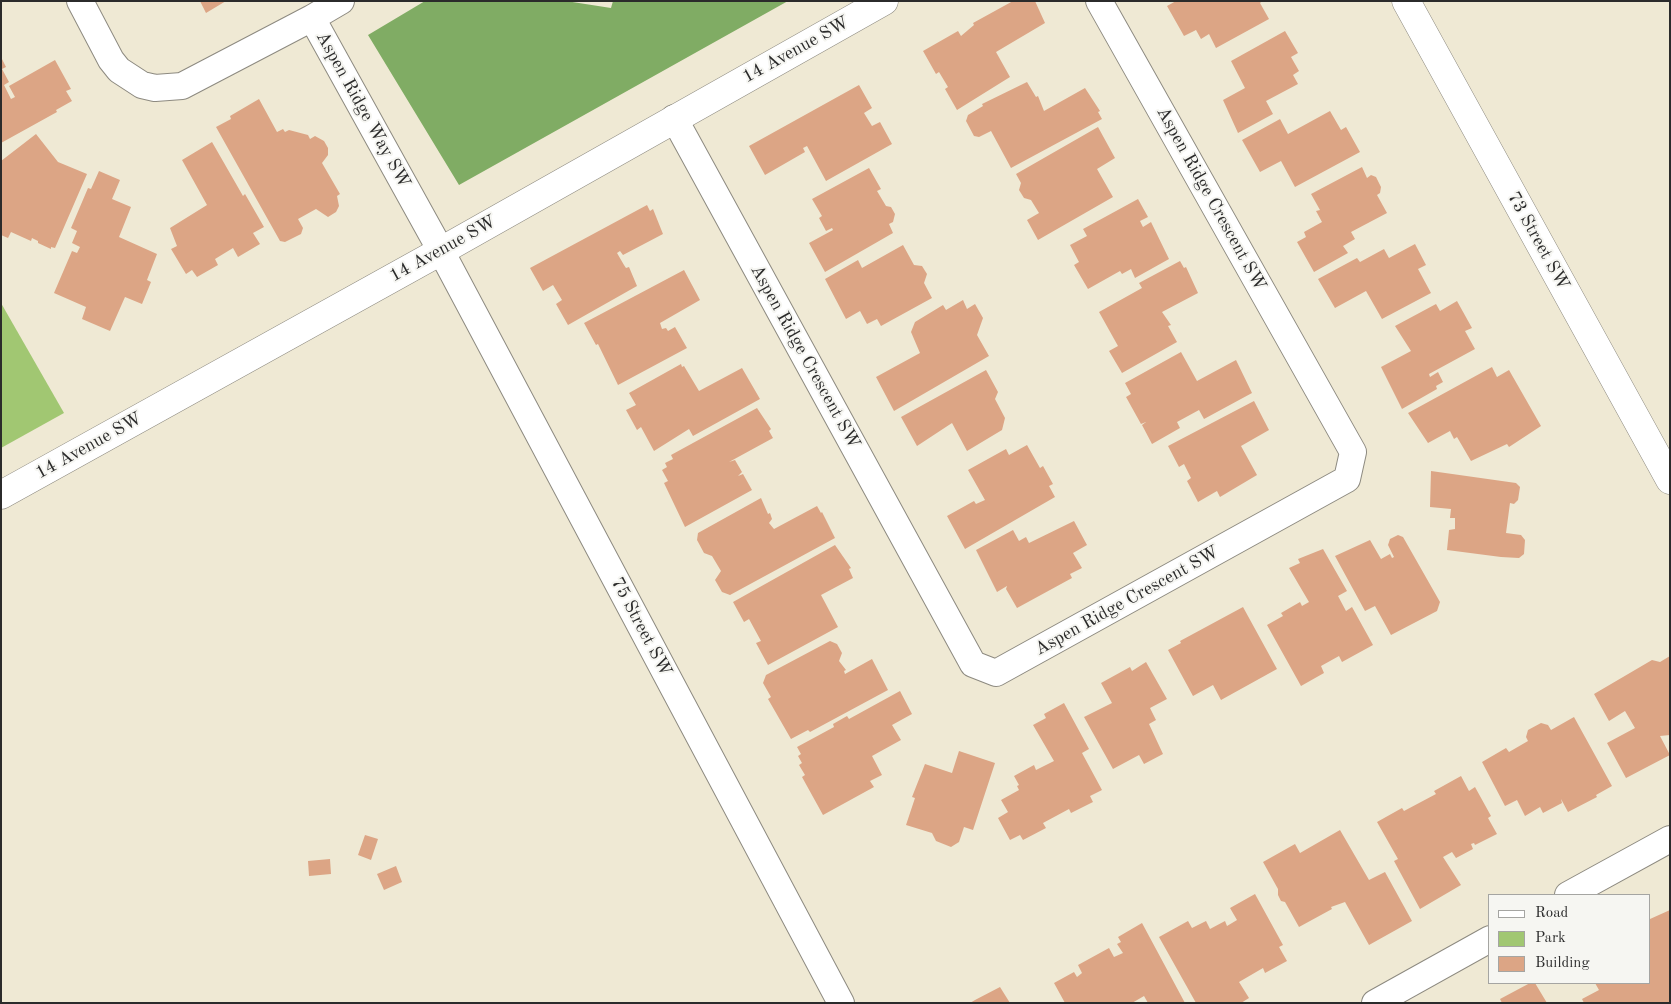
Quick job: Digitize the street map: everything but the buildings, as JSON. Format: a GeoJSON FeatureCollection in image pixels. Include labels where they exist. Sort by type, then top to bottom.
{"type":"FeatureCollection","features":[{"type":"Feature","properties":{"kind":"street","name":"Aspen Ridge Way SW"},"geometry":{"type":"LineString","coordinates":[[80,1],[111,60],[119,70],[142,85],[155,88],[182,86],[312,18],[441,251]]}},
{"type":"Feature","properties":{"kind":"street"},"geometry":{"type":"LineString","coordinates":[[312,18],[341,1]]}},
{"type":"Feature","properties":{"kind":"street","name":"14 Avenue SW"},"geometry":{"type":"LineString","coordinates":[[1,494],[441,251],[884,1]]}},
{"type":"Feature","properties":{"kind":"street","name":"Aspen Ridge Crescent SW"},"geometry":{"type":"LineString","coordinates":[[674,118],[973,664],[996,673],[1348,479],[1353,452],[1099,1]]}},
{"type":"Feature","properties":{"kind":"street","name":"73 Street SW"},"geometry":{"type":"LineString","coordinates":[[1406,1],[1670,480]]}},
{"type":"Feature","properties":{"kind":"street","name":"75 Street SW"},"geometry":{"type":"LineString","coordinates":[[441,251],[841,1003]]}},
{"type":"Feature","properties":{"kind":"street"},"geometry":{"type":"LineString","coordinates":[[1570,894],[1670,839]]}},
{"type":"Feature","properties":{"kind":"street"},"geometry":{"type":"LineString","coordinates":[[1375,1003],[1488,940]]}},
{"type":"Feature","properties":{"kind":"green space"},"geometry":{"type":"Polygon","coordinates":[[[425,1],[566,1],[611,8],[613,1],[788,1],[459,185],[368,35],[425,1]]]}},
{"type":"Feature","properties":{"kind":"green space"},"geometry":{"type":"Polygon","coordinates":[[[1,303],[64,413],[1,448],[1,303]]]}}]}
